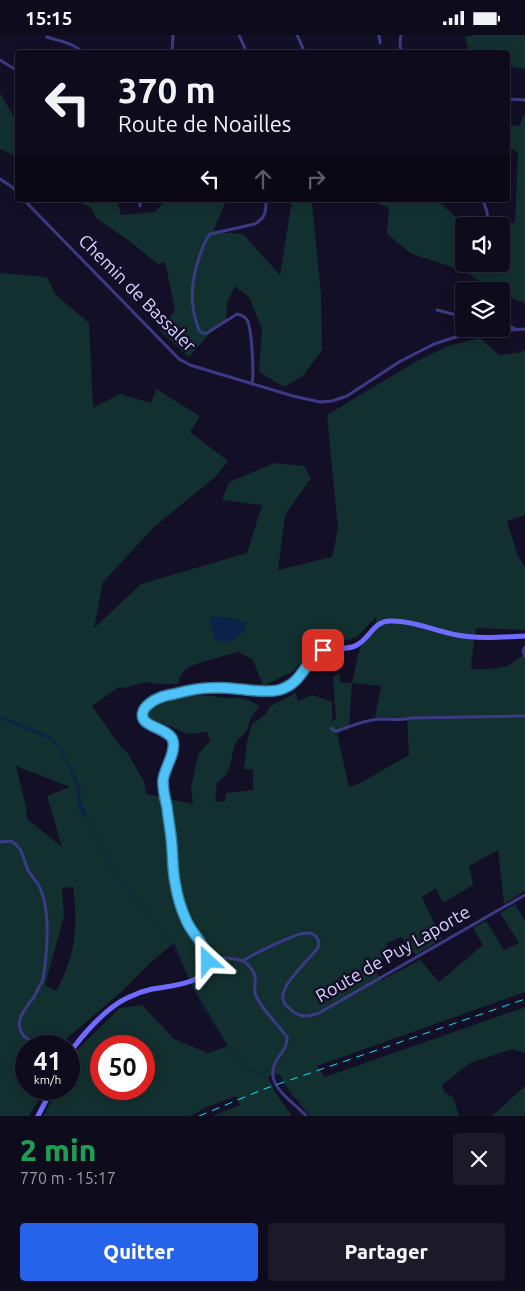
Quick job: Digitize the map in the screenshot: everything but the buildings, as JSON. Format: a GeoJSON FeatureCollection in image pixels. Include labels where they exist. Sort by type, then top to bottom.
{"type":"FeatureCollection","features":[{"type":"Feature","properties":{"kind":"main road"},"geometry":{"type":"LineString","coordinates":[[80,1039],[120,1001],[140,992],[188,983],[197,979],[207,966],[208,958],[204,948],[185,918],[175,883],[163,783],[173,742],[167,733],[148,724],[144,720],[143,713],[146,706],[156,699],[165,696],[204,687],[280,690],[296,681],[319,652],[327,649],[348,649],[354,647],[374,628],[384,622],[398,621],[465,636],[525,636]]}},
{"type":"Feature","properties":{"kind":"main road"},"geometry":{"type":"LineString","coordinates":[[38,1116],[46,1100]]}},
{"type":"Feature","properties":{"kind":"street"},"geometry":{"type":"LineString","coordinates":[[172,50],[173,35]]}},
{"type":"Feature","properties":{"kind":"street"},"geometry":{"type":"LineString","coordinates":[[239,35],[246,50]]}},
{"type":"Feature","properties":{"kind":"street"},"geometry":{"type":"LineString","coordinates":[[297,35],[303,50]]}},
{"type":"Feature","properties":{"kind":"street"},"geometry":{"type":"LineString","coordinates":[[379,35],[380,43]]}},
{"type":"Feature","properties":{"kind":"street"},"geometry":{"type":"LineString","coordinates":[[401,35],[401,50]]}},
{"type":"Feature","properties":{"kind":"street"},"geometry":{"type":"LineString","coordinates":[[47,37],[72,45],[81,50]]}},
{"type":"Feature","properties":{"kind":"street"},"geometry":{"type":"LineString","coordinates":[[0,60],[15,69]]}},
{"type":"Feature","properties":{"kind":"street"},"geometry":{"type":"LineString","coordinates":[[510,99],[525,100]]}},
{"type":"Feature","properties":{"kind":"street"},"geometry":{"type":"LineString","coordinates":[[0,179],[15,190]]}},
{"type":"Feature","properties":{"kind":"street","name":"Chemin de Bassaler"},"geometry":{"type":"LineString","coordinates":[[26,202],[179,359],[190,365],[302,398],[332,401],[347,396],[399,362],[434,344],[462,335],[525,329]]}},
{"type":"Feature","properties":{"kind":"street"},"geometry":{"type":"LineString","coordinates":[[139,202],[140,206]]}},
{"type":"Feature","properties":{"kind":"street"},"geometry":{"type":"LineString","coordinates":[[252,383],[253,369],[247,319],[237,314],[207,333],[202,333],[199,331],[195,319],[192,288],[196,266],[205,239],[210,234],[254,224],[264,217],[266,202]]}},
{"type":"Feature","properties":{"kind":"street"},"geometry":{"type":"LineString","coordinates":[[484,202],[487,217]]}},
{"type":"Feature","properties":{"kind":"street"},"geometry":{"type":"LineString","coordinates":[[437,310],[455,315]]}},
{"type":"Feature","properties":{"kind":"street"},"geometry":{"type":"LineString","coordinates":[[510,327],[519,329]]}},
{"type":"Feature","properties":{"kind":"street"},"geometry":{"type":"LineString","coordinates":[[525,647],[523,650],[525,657]]}},
{"type":"Feature","properties":{"kind":"street"},"geometry":{"type":"LineString","coordinates":[[332,728],[337,731],[360,722],[378,719],[525,716]]}},
{"type":"Feature","properties":{"kind":"street"},"geometry":{"type":"LineString","coordinates":[[0,842],[10,841],[19,847],[28,870],[39,885],[47,922],[43,979],[20,1017],[20,1027],[24,1035]]}},
{"type":"Feature","properties":{"kind":"street","name":"Route de Puy Laporte"},"geometry":{"type":"LineString","coordinates":[[243,961],[304,933],[315,935],[319,945],[317,949],[286,985],[283,997],[286,1005],[295,1013],[310,1016],[327,1009],[525,895]]}},
{"type":"Feature","properties":{"kind":"street"},"geometry":{"type":"LineString","coordinates":[[208,958],[243,961],[253,972],[256,996],[287,1037],[285,1047],[274,1067],[273,1076],[276,1087],[306,1116]]}},
{"type":"Feature","properties":{"kind":"green space"},"geometry":{"type":"Polygon","coordinates":[[[472,35],[525,35],[525,69],[510,66],[510,50],[468,50],[465,37],[472,35]]]}},
{"type":"Feature","properties":{"kind":"green space"},"geometry":{"type":"Polygon","coordinates":[[[0,93],[15,119],[15,156],[0,149],[0,93]]]}},
{"type":"Feature","properties":{"kind":"green space"},"geometry":{"type":"Polygon","coordinates":[[[525,113],[525,303],[510,297],[510,282],[481,282],[466,272],[510,272],[510,223],[515,223],[518,153],[510,147],[510,125],[519,126],[525,113]]]}},
{"type":"Feature","properties":{"kind":"green space"},"geometry":{"type":"Polygon","coordinates":[[[80,202],[118,202],[121,215],[155,212],[164,202],[225,202],[213,232],[243,234],[280,275],[292,202],[312,202],[321,295],[322,350],[303,376],[284,387],[259,372],[262,329],[249,297],[235,286],[227,303],[226,323],[214,328],[189,357],[160,331],[175,310],[165,262],[158,264],[96,218],[91,208],[80,202]]]}},
{"type":"Feature","properties":{"kind":"green space"},"geometry":{"type":"Polygon","coordinates":[[[376,202],[438,202],[456,217],[455,268],[412,254],[387,234],[389,208],[376,202]]]}},
{"type":"Feature","properties":{"kind":"green space"},"geometry":{"type":"Polygon","coordinates":[[[0,273],[47,277],[56,295],[89,323],[93,408],[120,394],[151,403],[156,389],[200,416],[190,432],[228,461],[215,477],[154,527],[103,582],[94,628],[141,584],[247,553],[262,505],[222,500],[229,482],[275,463],[304,466],[311,478],[285,515],[278,570],[332,557],[338,528],[327,415],[415,362],[448,346],[480,338],[499,355],[518,353],[525,350],[525,515],[507,521],[518,556],[525,567],[525,630],[476,628],[471,664],[472,669],[508,666],[525,654],[525,891],[504,904],[498,850],[469,866],[473,885],[443,903],[436,888],[422,897],[442,939],[416,955],[401,937],[386,944],[390,955],[372,966],[382,980],[420,960],[439,982],[483,945],[473,928],[486,921],[504,950],[519,943],[500,913],[515,904],[525,921],[525,992],[317,1066],[325,1077],[525,1007],[525,1053],[512,1049],[470,1063],[442,1085],[445,1093],[453,1097],[459,1116],[309,1116],[279,1074],[268,1076],[275,1092],[292,1116],[212,1116],[240,1105],[236,1096],[190,1116],[43,1116],[52,1100],[80,1100],[80,1047],[90,1037],[90,1100],[155,1100],[155,1035],[92,1035],[120,1008],[142,1005],[174,1039],[208,1053],[228,1046],[194,989],[174,943],[71,1035],[15,1035],[15,1100],[38,1100],[29,1116],[0,1116],[0,273]],[[376,617],[357,637],[348,640],[326,642],[316,646],[292,672],[263,686],[253,660],[239,652],[189,667],[181,675],[178,684],[145,682],[125,688],[119,687],[92,706],[121,747],[126,751],[144,781],[146,794],[193,804],[191,788],[198,754],[210,741],[207,732],[187,734],[170,726],[156,723],[148,716],[149,708],[162,702],[195,696],[244,699],[259,706],[251,718],[247,730],[235,744],[226,775],[217,783],[215,802],[225,801],[226,793],[253,790],[253,769],[244,769],[247,742],[252,724],[266,714],[270,706],[296,693],[298,701],[313,695],[332,702],[332,721],[336,719],[333,677],[339,673],[341,683],[352,683],[360,648],[375,629],[376,617]],[[352,683],[349,729],[337,733],[349,787],[360,783],[409,755],[407,718],[375,717],[381,686],[352,683]],[[16,766],[27,819],[62,847],[47,796],[70,787],[16,766]],[[73,887],[62,888],[64,916],[45,985],[56,991],[68,965],[75,928],[73,887]]]}},
{"type":"Feature","properties":{"kind":"green space"},"geometry":{"type":"Polygon","coordinates":[[[525,1086],[525,1116],[492,1116],[525,1086]]]}},
{"type":"Feature","properties":{"kind":"water"},"geometry":{"type":"Polygon","coordinates":[[[211,617],[232,618],[247,622],[245,631],[232,641],[215,641],[209,619],[211,617]]]}},
{"type":"Feature","properties":{"kind":"water"},"geometry":{"type":"Polygon","coordinates":[[[0,716],[39,731],[55,741],[71,766],[81,790],[82,804],[87,813],[83,816],[77,805],[77,787],[58,747],[51,740],[0,719],[0,716]]]}},
{"type":"Feature","properties":{"kind":"waterway"},"geometry":{"type":"LineString","coordinates":[[71,769],[75,777]]}},
{"type":"Feature","properties":{"kind":"waterway"},"geometry":{"type":"LineString","coordinates":[[75,781],[77,792]]}},
{"type":"Feature","properties":{"kind":"waterway"},"geometry":{"type":"LineString","coordinates":[[85,814],[113,871],[169,939],[189,979]]}},
{"type":"Feature","properties":{"kind":"waterway"},"geometry":{"type":"LineString","coordinates":[[192,986],[207,1015],[233,1054],[246,1068],[261,1074],[268,1071]]}},
{"type":"Feature","properties":{"kind":"waterway"},"geometry":{"type":"LineString","coordinates":[[276,1073],[285,1088],[305,1108],[310,1116]]}},
{"type":"Feature","properties":{"kind":"railway"},"geometry":{"type":"LineString","coordinates":[[199,1116],[264,1089],[525,999]]}},
{"type":"Feature","properties":{"kind":"route"},"geometry":{"type":"LineString","coordinates":[[208,961],[204,948],[182,912],[175,883],[163,783],[173,742],[167,733],[148,724],[142,715],[143,712],[145,707],[153,701],[199,688],[220,687],[257,691],[280,690],[296,681],[315,656],[323,650]]}}]}
